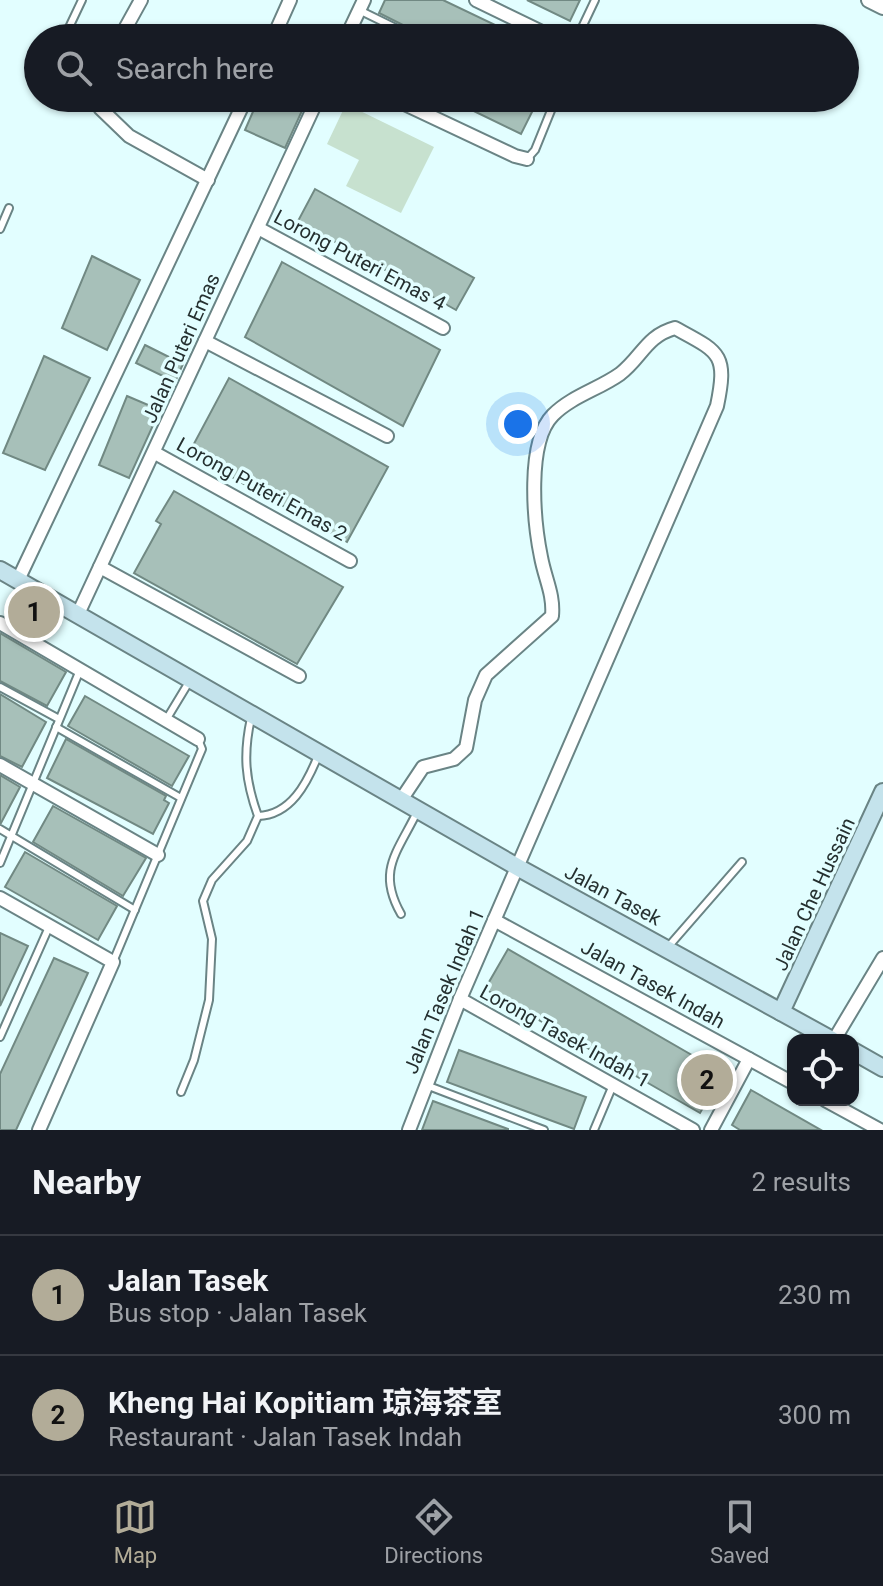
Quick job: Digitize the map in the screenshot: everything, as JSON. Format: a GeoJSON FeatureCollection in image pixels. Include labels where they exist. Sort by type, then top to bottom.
{"type":"FeatureCollection","features":[{"type":"Feature","properties":{"kind":"main road","name":"Jalan Tasek"},"geometry":{"type":"LineString","coordinates":[[0,570],[519,868],[822,1034]]}},
{"type":"Feature","properties":{"kind":"main road","name":"Jalan Che Hussain"},"geometry":{"type":"LineString","coordinates":[[781,1012],[883,792]]}},
{"type":"Feature","properties":{"kind":"main road"},"geometry":{"type":"LineString","coordinates":[[859,1054],[883,1068]]}},
{"type":"Feature","properties":{"kind":"street"},"geometry":{"type":"LineString","coordinates":[[128,24],[141,0]]}},
{"type":"Feature","properties":{"kind":"street"},"geometry":{"type":"LineString","coordinates":[[279,24],[290,0]]}},
{"type":"Feature","properties":{"kind":"street"},"geometry":{"type":"LineString","coordinates":[[476,0],[525,24]]}},
{"type":"Feature","properties":{"kind":"street"},"geometry":{"type":"LineString","coordinates":[[869,0],[883,7]]}},
{"type":"Feature","properties":{"kind":"street"},"geometry":{"type":"LineString","coordinates":[[352,24],[361,5]]}},
{"type":"Feature","properties":{"kind":"street"},"geometry":{"type":"LineString","coordinates":[[104,112],[129,136],[208,180]]}},
{"type":"Feature","properties":{"kind":"street"},"geometry":{"type":"LineString","coordinates":[[18,580],[240,112]]}},
{"type":"Feature","properties":{"kind":"street","name":"Jalan Puteri Emas"},"geometry":{"type":"LineString","coordinates":[[78,614],[312,112]]}},
{"type":"Feature","properties":{"kind":"street"},"geometry":{"type":"LineString","coordinates":[[422,112],[527,159]]}},
{"type":"Feature","properties":{"kind":"street","name":"Lorong Puteri Emas 4"},"geometry":{"type":"LineString","coordinates":[[258,228],[443,328]]}},
{"type":"Feature","properties":{"kind":"street","name":"Jalan Tasek Indah 1"},"geometry":{"type":"LineString","coordinates":[[401,800],[423,767],[454,759],[466,748],[475,700],[486,675],[552,616],[554,599],[541,558],[534,481],[540,436],[551,416],[583,393],[620,373],[658,333],[675,328],[716,350],[724,370],[717,406],[460,999],[409,1130]]}},
{"type":"Feature","properties":{"kind":"street"},"geometry":{"type":"LineString","coordinates":[[205,341],[387,436]]}},
{"type":"Feature","properties":{"kind":"street","name":"Lorong Puteri Emas 2"},"geometry":{"type":"LineString","coordinates":[[155,453],[350,561]]}},
{"type":"Feature","properties":{"kind":"street"},"geometry":{"type":"LineString","coordinates":[[100,567],[299,676]]}},
{"type":"Feature","properties":{"kind":"street"},"geometry":{"type":"LineString","coordinates":[[0,623],[198,739]]}},
{"type":"Feature","properties":{"kind":"street"},"geometry":{"type":"LineString","coordinates":[[0,765],[158,855]]}},
{"type":"Feature","properties":{"kind":"street"},"geometry":{"type":"LineString","coordinates":[[0,898],[113,962],[39,1130]]}},
{"type":"Feature","properties":{"kind":"street","name":"Jalan Tasek Indah"},"geometry":{"type":"LineString","coordinates":[[494,920],[787,1080]]}},
{"type":"Feature","properties":{"kind":"street"},"geometry":{"type":"LineString","coordinates":[[837,1034],[883,958]]}},
{"type":"Feature","properties":{"kind":"street","name":"Lorong Tasek Indah 1"},"geometry":{"type":"LineString","coordinates":[[460,999],[693,1130]]}},
{"type":"Feature","properties":{"kind":"street"},"geometry":{"type":"LineString","coordinates":[[711,1130],[749,1059]]}},
{"type":"Feature","properties":{"kind":"street"},"geometry":{"type":"LineString","coordinates":[[836,1106],[880,1130]]}},
{"type":"Feature","properties":{"kind":"lane"},"geometry":{"type":"LineString","coordinates":[[71,24],[82,0]]}},
{"type":"Feature","properties":{"kind":"lane"},"geometry":{"type":"LineString","coordinates":[[584,24],[595,0]]}},
{"type":"Feature","properties":{"kind":"lane"},"geometry":{"type":"LineString","coordinates":[[361,5],[393,24]]}},
{"type":"Feature","properties":{"kind":"lane"},"geometry":{"type":"LineString","coordinates":[[527,159],[535,150],[550,112]]}},
{"type":"Feature","properties":{"kind":"lane"},"geometry":{"type":"LineString","coordinates":[[0,229],[9,208]]}},
{"type":"Feature","properties":{"kind":"lane"},"geometry":{"type":"LineString","coordinates":[[0,863],[80,670]]}},
{"type":"Feature","properties":{"kind":"lane"},"geometry":{"type":"LineString","coordinates":[[166,720],[191,680]]}},
{"type":"Feature","properties":{"kind":"lane"},"geometry":{"type":"LineString","coordinates":[[0,687],[59,719]]}},
{"type":"Feature","properties":{"kind":"lane"},"geometry":{"type":"LineString","coordinates":[[181,1092],[194,1060],[209,1000],[212,939],[203,901],[212,880],[247,841],[258,816],[244,775],[244,747],[251,714]]}},
{"type":"Feature","properties":{"kind":"lane"},"geometry":{"type":"LineString","coordinates":[[56,727],[181,798]]}},
{"type":"Feature","properties":{"kind":"lane"},"geometry":{"type":"LineString","coordinates":[[113,962],[202,749],[198,739]]}},
{"type":"Feature","properties":{"kind":"lane"},"geometry":{"type":"LineString","coordinates":[[258,816],[284,807],[307,785],[320,753]]}},
{"type":"Feature","properties":{"kind":"lane"},"geometry":{"type":"LineString","coordinates":[[401,914],[389,894],[387,878],[418,810]]}},
{"type":"Feature","properties":{"kind":"lane"},"geometry":{"type":"LineString","coordinates":[[0,829],[135,910]]}},
{"type":"Feature","properties":{"kind":"lane"},"geometry":{"type":"LineString","coordinates":[[668,947],[742,862]]}},
{"type":"Feature","properties":{"kind":"lane"},"geometry":{"type":"LineString","coordinates":[[0,1037],[50,926]]}},
{"type":"Feature","properties":{"kind":"lane"},"geometry":{"type":"LineString","coordinates":[[426,1085],[544,1130]]}},
{"type":"Feature","properties":{"kind":"lane"},"geometry":{"type":"LineString","coordinates":[[594,1130],[613,1085]]}},
{"type":"Feature","properties":{"kind":"green space"},"geometry":{"type":"Polygon","coordinates":[[[342,112],[362,112],[434,147],[401,213],[346,186],[359,160],[327,144],[342,112]]]}},
{"type":"Feature","properties":{"kind":"building"},"geometry":{"type":"Polygon","coordinates":[[[385,0],[443,0],[493,24],[401,24],[379,13],[385,0]]]}},
{"type":"Feature","properties":{"kind":"building"},"geometry":{"type":"Polygon","coordinates":[[[527,0],[580,0],[570,21],[527,0]]]}},
{"type":"Feature","properties":{"kind":"building"},"geometry":{"type":"Polygon","coordinates":[[[253,112],[301,112],[285,148],[245,130],[253,112]]]}},
{"type":"Feature","properties":{"kind":"building"},"geometry":{"type":"Polygon","coordinates":[[[476,112],[532,112],[521,134],[476,112]]]}},
{"type":"Feature","properties":{"kind":"building"},"geometry":{"type":"Polygon","coordinates":[[[315,189],[474,278],[456,310],[298,221],[315,189]]]}},
{"type":"Feature","properties":{"kind":"building"},"geometry":{"type":"Polygon","coordinates":[[[92,256],[140,280],[107,350],[62,328],[92,256]]]}},
{"type":"Feature","properties":{"kind":"building"},"geometry":{"type":"Polygon","coordinates":[[[282,262],[440,350],[403,426],[245,337],[282,262]]]}},
{"type":"Feature","properties":{"kind":"building"},"geometry":{"type":"Polygon","coordinates":[[[145,345],[183,364],[175,382],[136,363],[145,345]]]}},
{"type":"Feature","properties":{"kind":"building"},"geometry":{"type":"Polygon","coordinates":[[[44,356],[90,378],[45,470],[3,453],[44,356]]]}},
{"type":"Feature","properties":{"kind":"building"},"geometry":{"type":"Polygon","coordinates":[[[229,378],[388,467],[347,542],[189,453],[229,378]]]}},
{"type":"Feature","properties":{"kind":"building"},"geometry":{"type":"Polygon","coordinates":[[[127,396],[160,410],[129,478],[99,465],[127,396]]]}},
{"type":"Feature","properties":{"kind":"building"},"geometry":{"type":"Polygon","coordinates":[[[174,491],[343,587],[297,664],[134,573],[161,524],[156,521],[174,491]]]}},
{"type":"Feature","properties":{"kind":"building"},"geometry":{"type":"Polygon","coordinates":[[[0,633],[66,672],[47,706],[0,681],[0,633]]]}},
{"type":"Feature","properties":{"kind":"building"},"geometry":{"type":"Polygon","coordinates":[[[0,694],[46,722],[22,767],[0,756],[0,694]]]}},
{"type":"Feature","properties":{"kind":"building"},"geometry":{"type":"Polygon","coordinates":[[[85,696],[189,756],[172,786],[68,726],[85,696]]]}},
{"type":"Feature","properties":{"kind":"building"},"geometry":{"type":"Polygon","coordinates":[[[66,739],[166,796],[164,800],[169,803],[153,834],[47,778],[66,739]]]}},
{"type":"Feature","properties":{"kind":"building"},"geometry":{"type":"Polygon","coordinates":[[[0,775],[20,787],[1,823],[0,823],[0,775]]]}},
{"type":"Feature","properties":{"kind":"building"},"geometry":{"type":"Polygon","coordinates":[[[53,806],[146,858],[123,896],[33,842],[53,806]]]}},
{"type":"Feature","properties":{"kind":"building"},"geometry":{"type":"Polygon","coordinates":[[[25,852],[117,906],[98,940],[5,887],[25,852]]]}},
{"type":"Feature","properties":{"kind":"building"},"geometry":{"type":"Polygon","coordinates":[[[0,933],[28,946],[0,1006],[0,933]]]}},
{"type":"Feature","properties":{"kind":"building"},"geometry":{"type":"Polygon","coordinates":[[[508,949],[723,1073],[700,1113],[485,989],[508,949]]]}},
{"type":"Feature","properties":{"kind":"building"},"geometry":{"type":"Polygon","coordinates":[[[54,958],[88,973],[16,1130],[0,1130],[0,1074],[54,958]]]}},
{"type":"Feature","properties":{"kind":"building"},"geometry":{"type":"Polygon","coordinates":[[[459,1050],[586,1097],[574,1129],[447,1082],[459,1050]]]}},
{"type":"Feature","properties":{"kind":"building"},"geometry":{"type":"Polygon","coordinates":[[[751,1090],[821,1130],[740,1130],[732,1125],[751,1090]]]}},
{"type":"Feature","properties":{"kind":"building"},"geometry":{"type":"Polygon","coordinates":[[[433,1101],[508,1129],[508,1130],[422,1130],[433,1101]]]}},
{"type":"Feature","properties":{"kind":"place","name":"Jalan Tasek"},"geometry":{"type":"Point","coordinates":[34,612]}},
{"type":"Feature","properties":{"kind":"place","name":"Kheng Hai Kopitiam 琼海茶室"},"geometry":{"type":"Point","coordinates":[707,1080]}}]}
